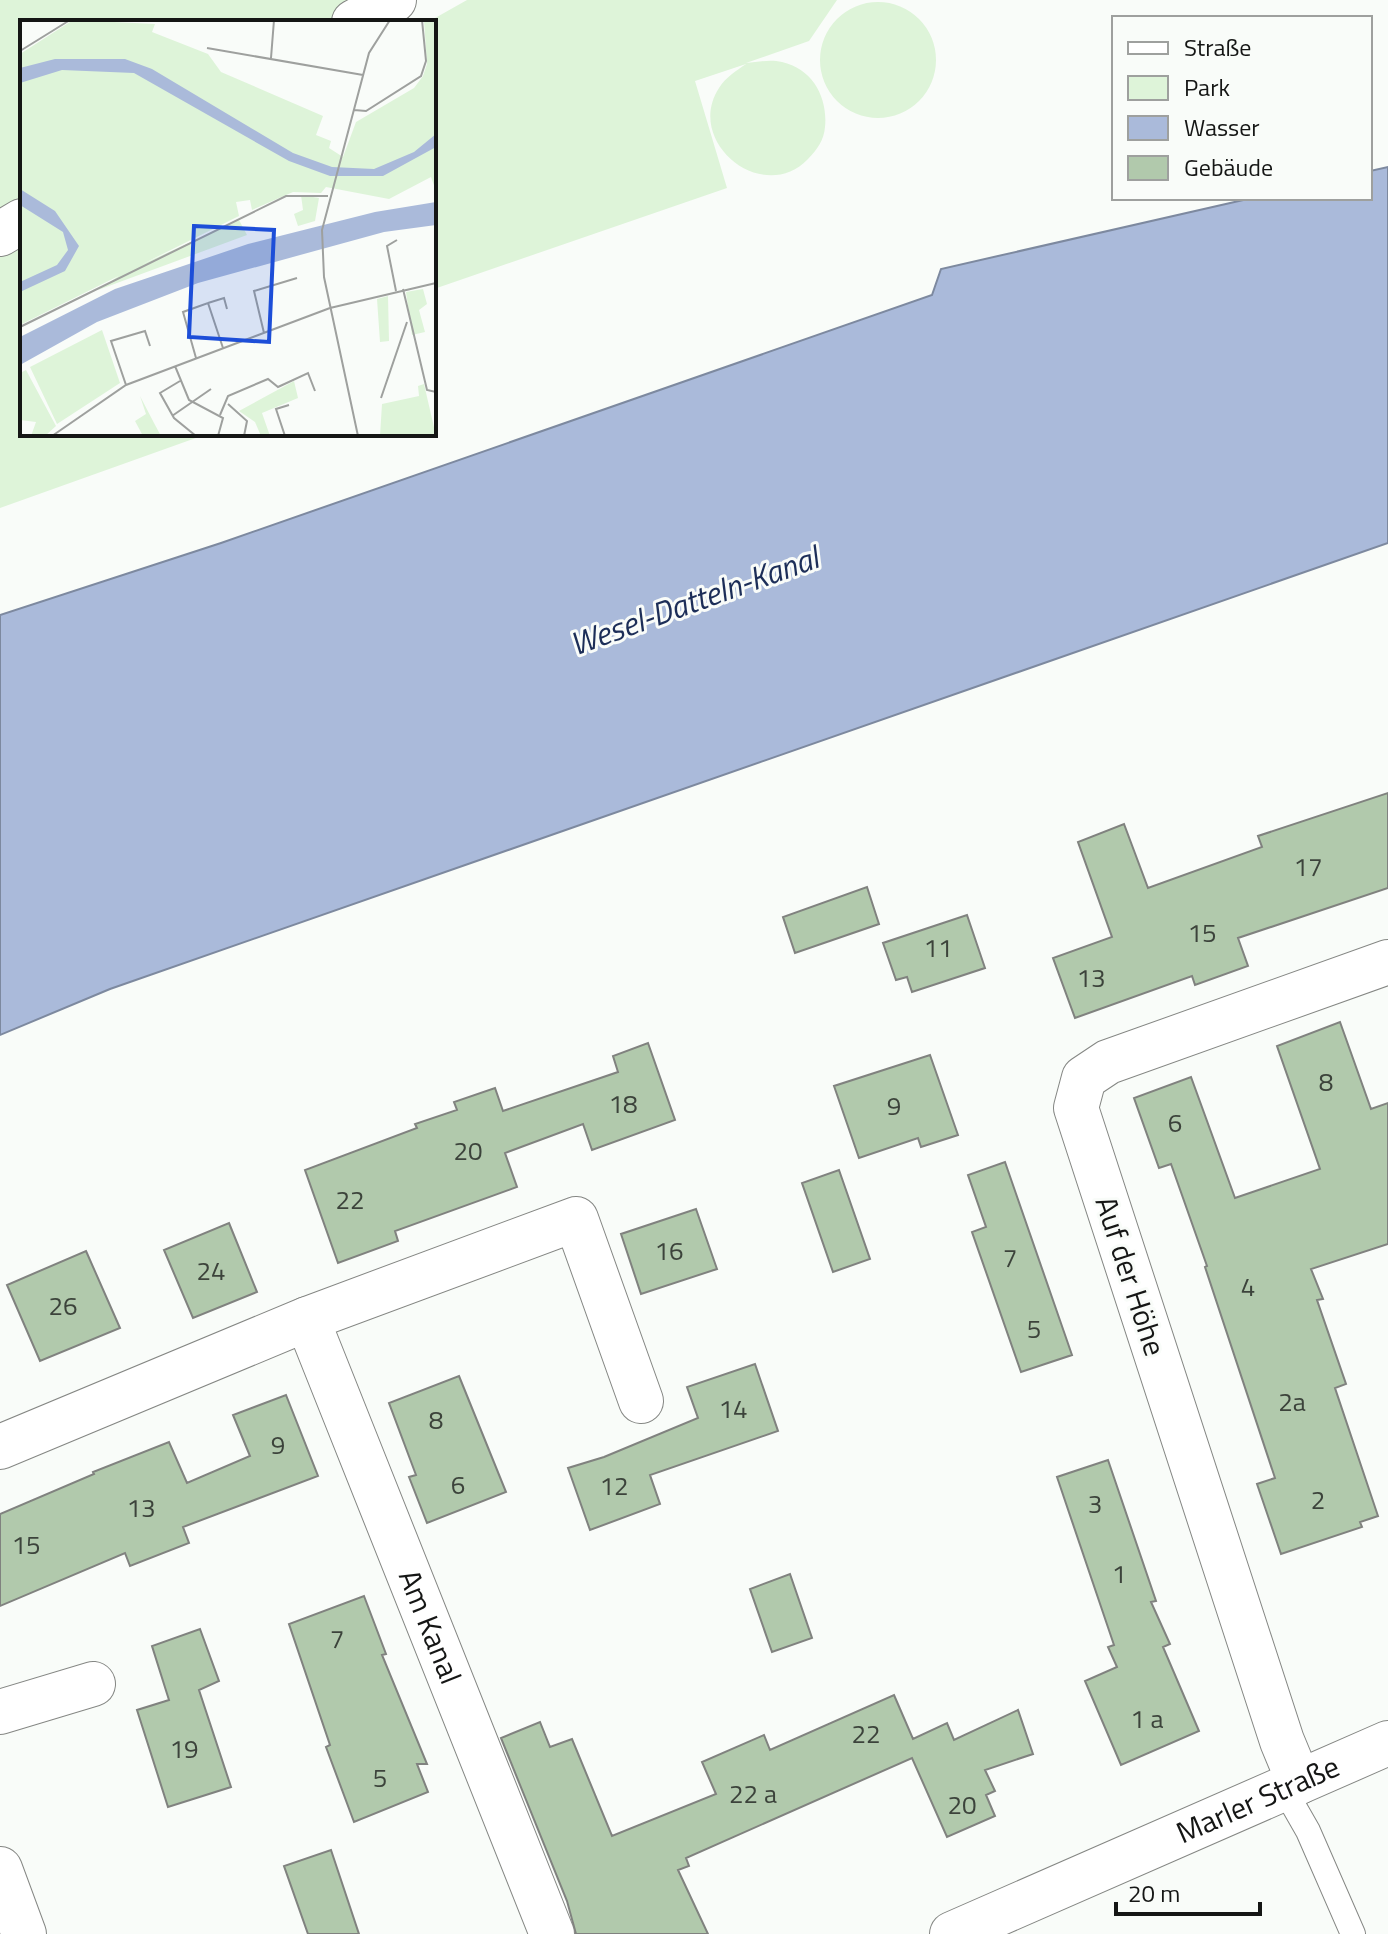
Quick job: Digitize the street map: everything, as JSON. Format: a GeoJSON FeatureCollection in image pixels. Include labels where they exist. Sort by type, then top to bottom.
{"type":"FeatureCollection","features":[{"type":"Feature","properties":{"kind":"street"},"geometry":{"type":"LineString","coordinates":[[358,20],[394,0]]}},
{"type":"Feature","properties":{"kind":"street"},"geometry":{"type":"LineString","coordinates":[[0,234],[20,222]]}},
{"type":"Feature","properties":{"kind":"street","name":"Auf der Höhe"},"geometry":{"type":"LineString","coordinates":[[1292,1786],[1271,1707],[1076,1108],[1084,1078],[1108,1062],[1388,962]]}},
{"type":"Feature","properties":{"kind":"street"},"geometry":{"type":"LineString","coordinates":[[0,1447],[307,1319],[576,1219],[641,1401]]}},
{"type":"Feature","properties":{"kind":"street","name":"Am Kanal"},"geometry":{"type":"LineString","coordinates":[[307,1319],[552,1934]]}},
{"type":"Feature","properties":{"kind":"street"},"geometry":{"type":"LineString","coordinates":[[0,1712],[93,1684]]}},
{"type":"Feature","properties":{"kind":"street","name":"Marler Straße"},"geometry":{"type":"LineString","coordinates":[[952,1934],[1388,1743]]}},
{"type":"Feature","properties":{"kind":"street"},"geometry":{"type":"LineString","coordinates":[[0,1869],[24,1934]]}},
{"type":"Feature","properties":{"kind":"lane"},"geometry":{"type":"LineString","coordinates":[[1292,1786],[1353,1934]]}},
{"type":"Feature","properties":{"kind":"green space"},"geometry":{"type":"Polygon","coordinates":[[[0,0],[366,0],[331,20],[20,20],[20,201],[0,213],[0,0]]]}},
{"type":"Feature","properties":{"kind":"green space"},"geometry":{"type":"Polygon","coordinates":[[[467,0],[837,0],[809,41],[746,63],[782,62],[810,78],[824,106],[822,140],[808,159],[790,172],[770,175],[751,171],[734,161],[720,147],[712,128],[711,108],[719,88],[746,64],[695,81],[727,188],[436,288],[436,20],[432,20],[467,0]]]}},
{"type":"Feature","properties":{"kind":"green space"},"geometry":{"type":"Polygon","coordinates":[[[878,2],[900,6],[919,19],[932,38],[936,60],[932,82],[919,101],[900,114],[878,118],[856,114],[837,101],[824,82],[820,60],[824,38],[837,19],[856,6],[878,2]]]}},
{"type":"Feature","properties":{"kind":"green space"},"geometry":{"type":"Polygon","coordinates":[[[20,237],[20,436],[201,436],[0,508],[0,249],[20,237]]]}},
{"type":"Feature","properties":{"kind":"water","name":"Wesel-Datteln-Kanal"},"geometry":{"type":"Polygon","coordinates":[[[1388,167],[1388,543],[110,989],[0,1035],[0,615],[221,543],[932,295],[941,269],[1243,200],[1372,200],[1372,171],[1388,167]]]}},
{"type":"Feature","properties":{"kind":"building"},"geometry":{"type":"Polygon","coordinates":[[[1388,793],[1388,888],[1238,938],[1248,966],[1195,985],[1192,976],[1075,1018],[1053,958],[1112,937],[1078,842],[1124,824],[1148,888],[1262,847],[1258,836],[1388,793]]]}},
{"type":"Feature","properties":{"kind":"building"},"geometry":{"type":"Polygon","coordinates":[[[867,887],[879,924],[795,953],[783,917],[867,887]]]}},
{"type":"Feature","properties":{"kind":"building"},"geometry":{"type":"Polygon","coordinates":[[[967,915],[985,968],[912,992],[907,977],[896,980],[883,943],[967,915]]]}},
{"type":"Feature","properties":{"kind":"building"},"geometry":{"type":"Polygon","coordinates":[[[1340,1022],[1371,1109],[1388,1103],[1388,1244],[1311,1269],[1323,1299],[1317,1300],[1346,1384],[1335,1388],[1378,1516],[1360,1522],[1362,1527],[1281,1554],[1257,1484],[1275,1478],[1207,1266],[1171,1164],[1159,1168],[1134,1098],[1191,1077],[1235,1198],[1320,1169],[1277,1046],[1340,1022]]]}},
{"type":"Feature","properties":{"kind":"building"},"geometry":{"type":"Polygon","coordinates":[[[648,1043],[675,1120],[592,1150],[583,1124],[505,1153],[517,1187],[395,1231],[398,1241],[338,1263],[305,1170],[417,1128],[415,1124],[457,1110],[454,1102],[495,1088],[503,1111],[618,1072],[613,1056],[648,1043]]]}},
{"type":"Feature","properties":{"kind":"building"},"geometry":{"type":"Polygon","coordinates":[[[930,1055],[958,1135],[921,1147],[918,1138],[859,1158],[834,1086],[930,1055]]]}},
{"type":"Feature","properties":{"kind":"building"},"geometry":{"type":"Polygon","coordinates":[[[1005,1162],[1072,1355],[1021,1372],[972,1232],[986,1227],[968,1175],[1005,1162]]]}},
{"type":"Feature","properties":{"kind":"building"},"geometry":{"type":"Polygon","coordinates":[[[839,1170],[870,1259],[833,1272],[802,1183],[839,1170]]]}},
{"type":"Feature","properties":{"kind":"building"},"geometry":{"type":"Polygon","coordinates":[[[696,1209],[717,1269],[641,1294],[621,1234],[696,1209]]]}},
{"type":"Feature","properties":{"kind":"building"},"geometry":{"type":"Polygon","coordinates":[[[229,1223],[257,1292],[193,1318],[164,1250],[229,1223]]]}},
{"type":"Feature","properties":{"kind":"building"},"geometry":{"type":"Polygon","coordinates":[[[86,1251],[120,1328],[40,1361],[7,1285],[86,1251]]]}},
{"type":"Feature","properties":{"kind":"building"},"geometry":{"type":"Polygon","coordinates":[[[755,1364],[778,1431],[650,1475],[660,1504],[590,1530],[568,1468],[604,1457],[698,1418],[687,1387],[755,1364]]]}},
{"type":"Feature","properties":{"kind":"building"},"geometry":{"type":"Polygon","coordinates":[[[459,1376],[506,1492],[427,1523],[409,1477],[416,1475],[389,1403],[459,1376]]]}},
{"type":"Feature","properties":{"kind":"building"},"geometry":{"type":"Polygon","coordinates":[[[286,1395],[318,1476],[183,1527],[189,1543],[130,1566],[125,1553],[0,1606],[0,1514],[169,1442],[187,1483],[250,1456],[233,1415],[286,1395]]]}},
{"type":"Feature","properties":{"kind":"building"},"geometry":{"type":"Polygon","coordinates":[[[1108,1460],[1156,1601],[1151,1602],[1170,1644],[1163,1647],[1199,1731],[1121,1765],[1085,1681],[1117,1667],[1108,1647],[1114,1645],[1057,1477],[1108,1460]]]}},
{"type":"Feature","properties":{"kind":"building"},"geometry":{"type":"Polygon","coordinates":[[[790,1574],[812,1638],[772,1652],[750,1589],[790,1574]]]}},
{"type":"Feature","properties":{"kind":"building"},"geometry":{"type":"Polygon","coordinates":[[[364,1596],[386,1654],[382,1655],[427,1764],[417,1764],[428,1792],[354,1822],[326,1747],[330,1745],[289,1624],[364,1596]]]}},
{"type":"Feature","properties":{"kind":"building"},"geometry":{"type":"Polygon","coordinates":[[[200,1629],[219,1681],[199,1690],[231,1787],[168,1807],[137,1710],[169,1700],[152,1646],[200,1629]]]}},
{"type":"Feature","properties":{"kind":"building"},"geometry":{"type":"Polygon","coordinates":[[[894,1695],[913,1739],[947,1723],[954,1740],[1018,1710],[1033,1754],[985,1770],[995,1791],[986,1795],[995,1816],[947,1837],[912,1758],[686,1858],[689,1866],[678,1870],[708,1934],[576,1934],[567,1901],[501,1738],[540,1722],[550,1747],[572,1739],[612,1836],[716,1794],[702,1762],[764,1735],[770,1750],[894,1695]]]}},
{"type":"Feature","properties":{"kind":"building"},"geometry":{"type":"Polygon","coordinates":[[[331,1850],[359,1934],[308,1934],[284,1866],[331,1850]]]}}]}
